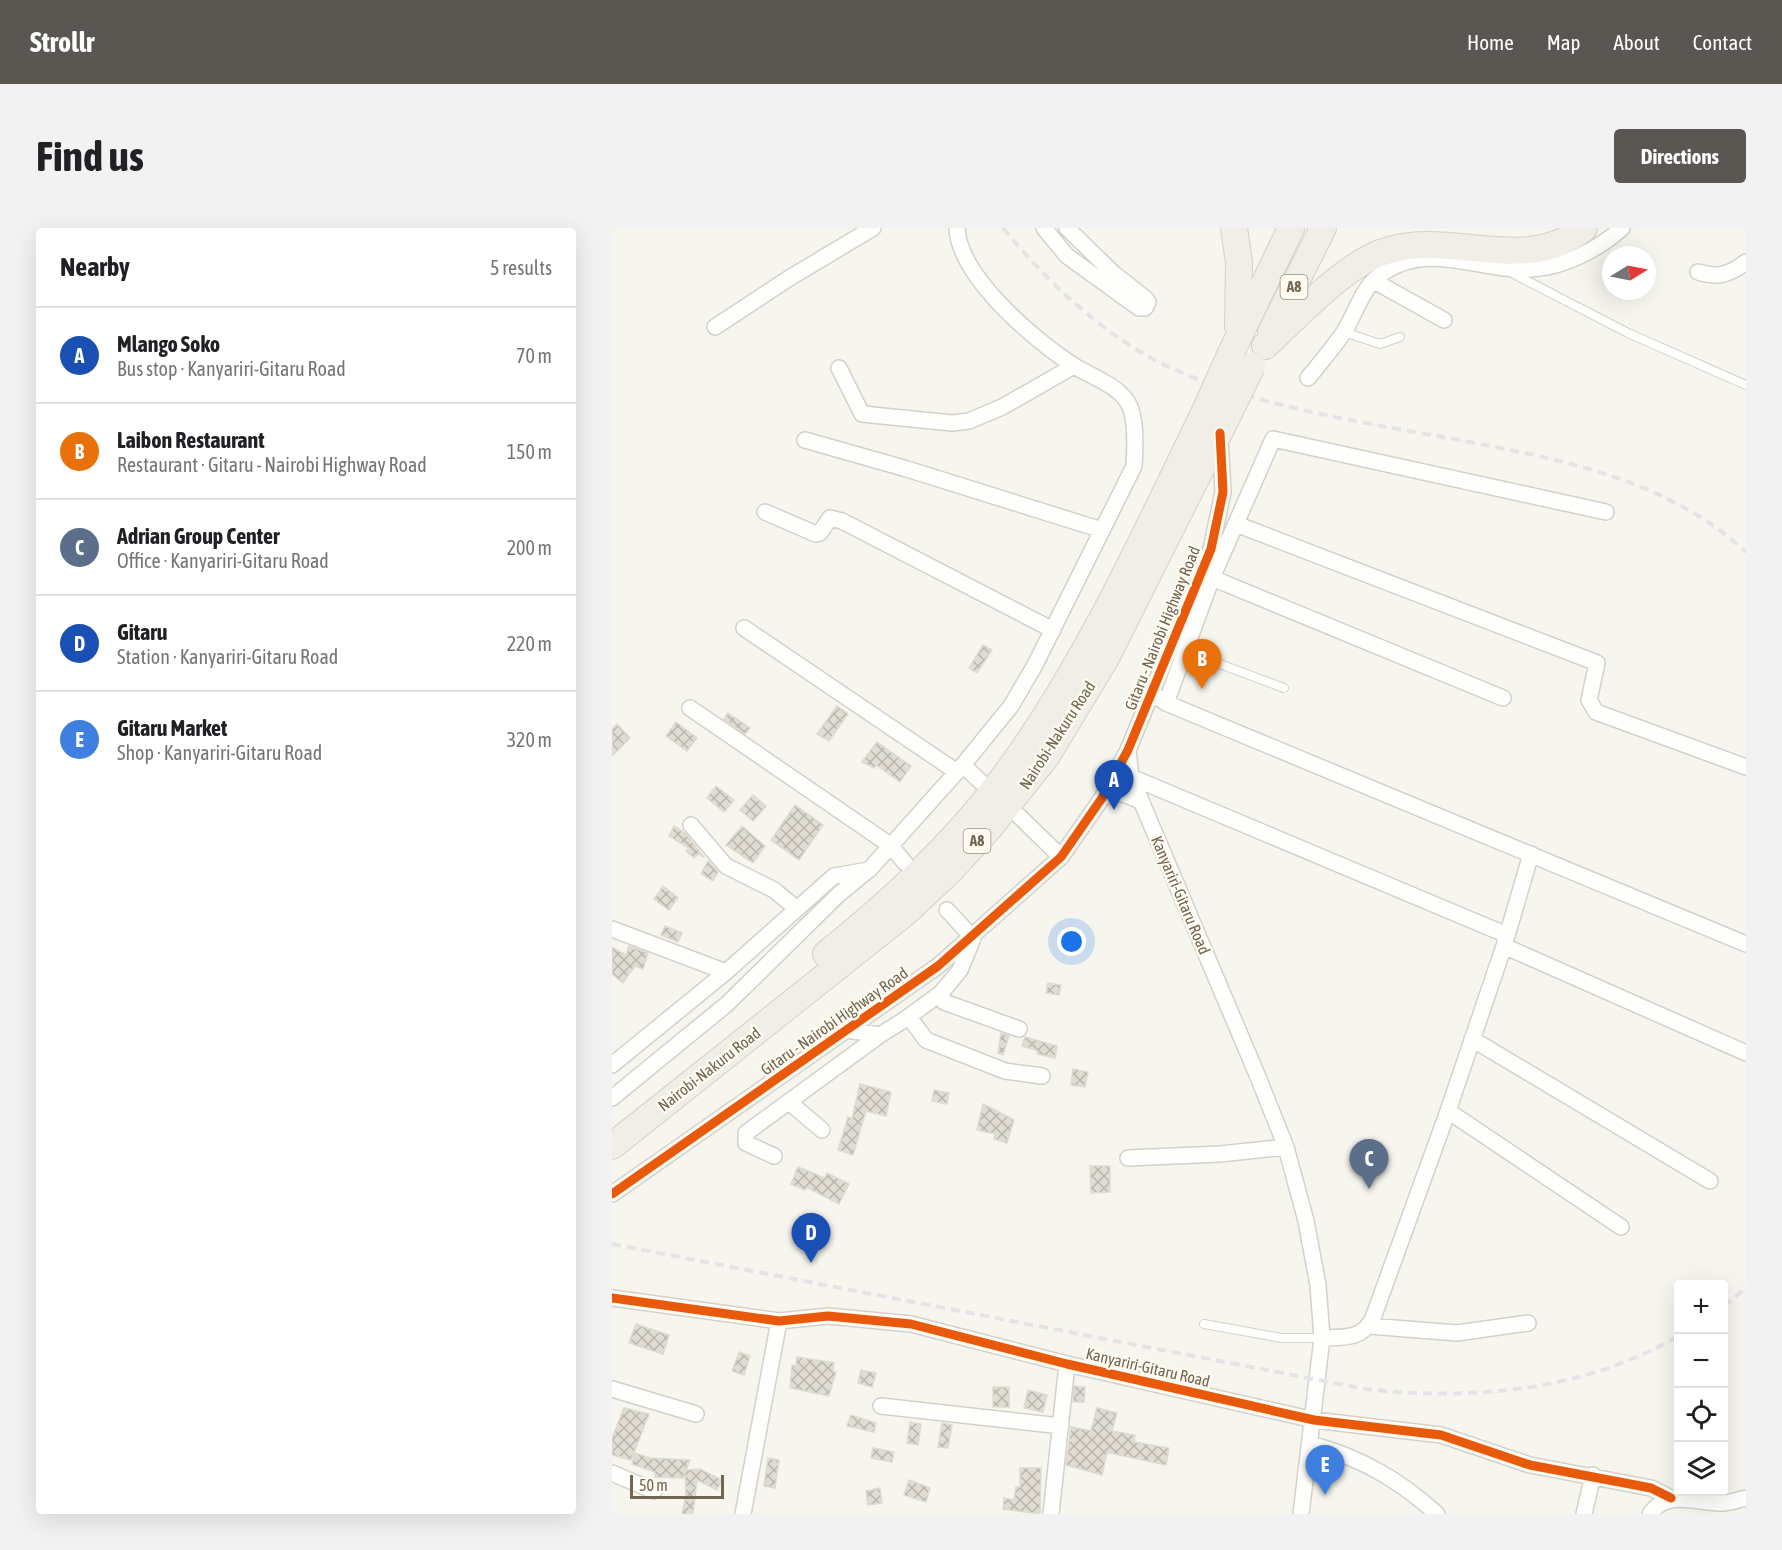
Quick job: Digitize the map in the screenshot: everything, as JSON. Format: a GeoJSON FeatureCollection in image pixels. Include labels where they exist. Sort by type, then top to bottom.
{"type":"FeatureCollection","features":[{"type":"Feature","properties":{"kind":"highway"},"geometry":{"type":"LineString","coordinates":[[1234,228],[1246,351]]}},
{"type":"Feature","properties":{"kind":"highway","name":"Nairobi-Nakuru Road"},"geometry":{"type":"LineString","coordinates":[[612,1146],[905,913],[950,871],[1017,796],[1046,757],[1106,658],[1218,420],[1291,228]]}},
{"type":"Feature","properties":{"kind":"highway","name":"Nairobi-Nakuru Road"},"geometry":{"type":"LineString","coordinates":[[1246,351],[1323,228]]}},
{"type":"Feature","properties":{"kind":"highway"},"geometry":{"type":"LineString","coordinates":[[1246,351],[1362,262],[1384,251],[1436,244],[1510,253],[1538,250],[1566,240],[1584,228]]}},
{"type":"Feature","properties":{"kind":"highway","name":"Nairobi-Nakuru Road"},"geometry":{"type":"LineString","coordinates":[[612,1124],[788,986],[884,906],[927,864],[999,784],[1033,735],[1218,420]]}},
{"type":"Feature","properties":{"kind":"street"},"geometry":{"type":"LineString","coordinates":[[715,327],[791,277],[873,228]]}},
{"type":"Feature","properties":{"kind":"street"},"geometry":{"type":"LineString","coordinates":[[612,1098],[727,1004],[838,895],[869,870],[960,769],[1011,706],[1053,630],[1134,466],[1130,406],[1111,387],[1074,366],[1012,315],[970,268],[957,240],[957,228]]}},
{"type":"Feature","properties":{"kind":"street"},"geometry":{"type":"LineString","coordinates":[[1044,228],[1067,256],[1139,308],[1145,308],[1146,299],[1113,273],[1067,228]]}},
{"type":"Feature","properties":{"kind":"street"},"geometry":{"type":"LineString","coordinates":[[1308,378],[1344,332],[1374,281],[1411,259],[1440,258],[1531,269],[1557,265],[1593,248],[1622,228]]}},
{"type":"Feature","properties":{"kind":"street"},"geometry":{"type":"LineString","coordinates":[[1698,272],[1715,277],[1732,272],[1746,262]]}},
{"type":"Feature","properties":{"kind":"street"},"geometry":{"type":"LineString","coordinates":[[1374,281],[1444,320]]}},
{"type":"Feature","properties":{"kind":"street"},"geometry":{"type":"LineString","coordinates":[[839,368],[862,414],[952,423],[969,421],[1002,407],[1074,366]]}},
{"type":"Feature","properties":{"kind":"street","name":"Gitaru - Nairobi Highway Road"},"geometry":{"type":"LineString","coordinates":[[612,1194],[938,966],[973,938],[1061,857],[1102,798],[1128,750],[1211,549],[1223,492],[1218,420]]}},
{"type":"Feature","properties":{"kind":"street"},"geometry":{"type":"LineString","coordinates":[[1166,703],[1212,579],[1273,439],[1606,512]]}},
{"type":"Feature","properties":{"kind":"street"},"geometry":{"type":"LineString","coordinates":[[805,440],[907,469],[1102,530]]}},
{"type":"Feature","properties":{"kind":"street"},"geometry":{"type":"LineString","coordinates":[[765,512],[816,534],[820,533],[830,518],[842,520],[1053,630]]}},
{"type":"Feature","properties":{"kind":"street"},"geometry":{"type":"LineString","coordinates":[[1236,524],[1597,663],[1589,700],[1596,712],[1746,767]]}},
{"type":"Feature","properties":{"kind":"street"},"geometry":{"type":"LineString","coordinates":[[1212,579],[1503,698]]}},
{"type":"Feature","properties":{"kind":"street"},"geometry":{"type":"LineString","coordinates":[[744,628],[983,784]]}},
{"type":"Feature","properties":{"kind":"street"},"geometry":{"type":"LineString","coordinates":[[1151,693],[1166,703],[1746,944]]}},
{"type":"Feature","properties":{"kind":"street"},"geometry":{"type":"LineString","coordinates":[[690,708],[890,845],[905,863]]}},
{"type":"Feature","properties":{"kind":"street","name":"Kanyariri-Gitaru Road"},"geometry":{"type":"LineString","coordinates":[[1128,750],[1131,777],[1286,1147],[1314,1259],[1322,1338],[1301,1514]]}},
{"type":"Feature","properties":{"kind":"street"},"geometry":{"type":"LineString","coordinates":[[1131,777],[1505,941],[1746,1053]]}},
{"type":"Feature","properties":{"kind":"street"},"geometry":{"type":"LineString","coordinates":[[1102,798],[1109,793],[1119,793],[1141,802]]}},
{"type":"Feature","properties":{"kind":"street"},"geometry":{"type":"LineString","coordinates":[[1019,816],[1061,857]]}},
{"type":"Feature","properties":{"kind":"street"},"geometry":{"type":"LineString","coordinates":[[691,825],[726,866],[774,890],[797,909]]}},
{"type":"Feature","properties":{"kind":"street"},"geometry":{"type":"LineString","coordinates":[[1322,1338],[1362,1334],[1369,1326],[1448,1111],[1505,941],[1531,854]]}},
{"type":"Feature","properties":{"kind":"street"},"geometry":{"type":"LineString","coordinates":[[612,1065],[726,972],[834,876],[869,870]]}},
{"type":"Feature","properties":{"kind":"street"},"geometry":{"type":"LineString","coordinates":[[774,1156],[746,1143],[744,1138],[752,1127],[941,993],[960,970],[973,938],[947,910]]}},
{"type":"Feature","properties":{"kind":"street"},"geometry":{"type":"LineString","coordinates":[[612,929],[726,972]]}},
{"type":"Feature","properties":{"kind":"street"},"geometry":{"type":"LineString","coordinates":[[941,993],[944,1002],[1019,1029]]}},
{"type":"Feature","properties":{"kind":"street"},"geometry":{"type":"LineString","coordinates":[[909,1017],[926,1040],[1005,1071],[1042,1076]]}},
{"type":"Feature","properties":{"kind":"street"},"geometry":{"type":"LineString","coordinates":[[847,1030],[880,1035]]}},
{"type":"Feature","properties":{"kind":"street"},"geometry":{"type":"LineString","coordinates":[[1472,1039],[1710,1181]]}},
{"type":"Feature","properties":{"kind":"street"},"geometry":{"type":"LineString","coordinates":[[789,1102],[822,1130]]}},
{"type":"Feature","properties":{"kind":"street"},"geometry":{"type":"LineString","coordinates":[[1448,1111],[1621,1227]]}},
{"type":"Feature","properties":{"kind":"street"},"geometry":{"type":"LineString","coordinates":[[1128,1158],[1220,1154],[1286,1147]]}},
{"type":"Feature","properties":{"kind":"street","name":"Kanyariri-Gitaru Road"},"geometry":{"type":"LineString","coordinates":[[612,1298],[778,1321],[828,1316],[910,1324],[1067,1364],[1314,1420],[1441,1435],[1530,1465],[1566,1473],[1593,1475],[1651,1488],[1671,1498],[1723,1503],[1744,1500]]}},
{"type":"Feature","properties":{"kind":"street"},"geometry":{"type":"LineString","coordinates":[[743,1514],[778,1321]]}},
{"type":"Feature","properties":{"kind":"street"},"geometry":{"type":"LineString","coordinates":[[1369,1326],[1457,1333],[1528,1323]]}},
{"type":"Feature","properties":{"kind":"street"},"geometry":{"type":"LineString","coordinates":[[1051,1514],[1067,1364]]}},
{"type":"Feature","properties":{"kind":"street"},"geometry":{"type":"LineString","coordinates":[[612,1389],[696,1414]]}},
{"type":"Feature","properties":{"kind":"street"},"geometry":{"type":"LineString","coordinates":[[881,1406],[1061,1426]]}},
{"type":"Feature","properties":{"kind":"street"},"geometry":{"type":"LineString","coordinates":[[1311,1444],[1343,1452],[1394,1478],[1433,1512]]}},
{"type":"Feature","properties":{"kind":"street"},"geometry":{"type":"LineString","coordinates":[[612,1473],[654,1491]]}},
{"type":"Feature","properties":{"kind":"street"},"geometry":{"type":"LineString","coordinates":[[1584,1514],[1593,1475]]}},
{"type":"Feature","properties":{"kind":"street"},"geometry":{"type":"LineString","coordinates":[[1650,1514],[1655,1506],[1671,1498]]}},
{"type":"Feature","properties":{"kind":"lane"},"geometry":{"type":"LineString","coordinates":[[1500,267],[1628,333],[1746,385]]}},
{"type":"Feature","properties":{"kind":"lane"},"geometry":{"type":"LineString","coordinates":[[1344,332],[1380,344],[1400,337]]}},
{"type":"Feature","properties":{"kind":"lane"},"geometry":{"type":"LineString","coordinates":[[1185,651],[1284,688]]}},
{"type":"Feature","properties":{"kind":"lane"},"geometry":{"type":"LineString","coordinates":[[1204,1324],[1282,1338],[1322,1338]]}},
{"type":"Feature","properties":{"kind":"building"},"geometry":{"type":"Polygon","coordinates":[[[983,645],[992,650],[977,673],[969,668],[983,645]]]}},
{"type":"Feature","properties":{"kind":"building"},"geometry":{"type":"Polygon","coordinates":[[[837,706],[848,714],[829,741],[817,734],[837,706]]]}},
{"type":"Feature","properties":{"kind":"building"},"geometry":{"type":"Polygon","coordinates":[[[728,713],[750,728],[745,734],[724,719],[728,713]]]}},
{"type":"Feature","properties":{"kind":"building"},"geometry":{"type":"Polygon","coordinates":[[[676,722],[697,738],[687,751],[666,736],[676,722]]]}},
{"type":"Feature","properties":{"kind":"building"},"geometry":{"type":"Polygon","coordinates":[[[617,724],[630,738],[612,756],[612,729],[617,724]]]}},
{"type":"Feature","properties":{"kind":"building"},"geometry":{"type":"Polygon","coordinates":[[[877,742],[911,766],[900,782],[876,765],[874,768],[862,762],[877,742]]]}},
{"type":"Feature","properties":{"kind":"building"},"geometry":{"type":"Polygon","coordinates":[[[716,786],[734,800],[724,812],[707,798],[716,786]]]}},
{"type":"Feature","properties":{"kind":"building"},"geometry":{"type":"Polygon","coordinates":[[[753,795],[766,806],[753,821],[740,810],[753,795]]]}},
{"type":"Feature","properties":{"kind":"building"},"geometry":{"type":"Polygon","coordinates":[[[795,805],[823,825],[799,860],[771,840],[795,805]]]}},
{"type":"Feature","properties":{"kind":"building"},"geometry":{"type":"Polygon","coordinates":[[[674,826],[685,833],[704,857],[698,854],[694,858],[686,851],[689,848],[669,836],[674,826]]]}},
{"type":"Feature","properties":{"kind":"building"},"geometry":{"type":"Polygon","coordinates":[[[742,826],[765,846],[753,863],[726,845],[742,826]]]}},
{"type":"Feature","properties":{"kind":"building"},"geometry":{"type":"Polygon","coordinates":[[[708,861],[718,872],[713,881],[701,874],[708,861]]]}},
{"type":"Feature","properties":{"kind":"building"},"geometry":{"type":"Polygon","coordinates":[[[663,886],[678,898],[669,910],[654,899],[663,886]]]}},
{"type":"Feature","properties":{"kind":"building"},"geometry":{"type":"Polygon","coordinates":[[[665,926],[682,933],[678,942],[661,935],[665,926]]]}},
{"type":"Feature","properties":{"kind":"building"},"geometry":{"type":"Polygon","coordinates":[[[629,946],[648,953],[643,969],[635,966],[623,983],[612,974],[612,947],[626,955],[629,946]]]}},
{"type":"Feature","properties":{"kind":"building"},"geometry":{"type":"Polygon","coordinates":[[[1048,983],[1061,985],[1059,995],[1046,993],[1048,983]]]}},
{"type":"Feature","properties":{"kind":"building"},"geometry":{"type":"Polygon","coordinates":[[[1001,1033],[1009,1036],[1003,1055],[998,1053],[1001,1033]]]}},
{"type":"Feature","properties":{"kind":"building"},"geometry":{"type":"Polygon","coordinates":[[[1025,1037],[1057,1046],[1055,1058],[1037,1054],[1038,1051],[1022,1046],[1025,1037]]]}},
{"type":"Feature","properties":{"kind":"building"},"geometry":{"type":"Polygon","coordinates":[[[1073,1069],[1088,1072],[1085,1087],[1071,1085],[1073,1069]]]}},
{"type":"Feature","properties":{"kind":"building"},"geometry":{"type":"Polygon","coordinates":[[[860,1084],[891,1092],[886,1116],[866,1111],[853,1155],[838,1150],[848,1117],[852,1119],[860,1084]]]}},
{"type":"Feature","properties":{"kind":"building"},"geometry":{"type":"Polygon","coordinates":[[[934,1090],[949,1093],[947,1104],[932,1101],[934,1090]]]}},
{"type":"Feature","properties":{"kind":"building"},"geometry":{"type":"Polygon","coordinates":[[[983,1104],[1014,1120],[1007,1143],[994,1139],[995,1134],[977,1130],[983,1104]]]}},
{"type":"Feature","properties":{"kind":"building"},"geometry":{"type":"Polygon","coordinates":[[[1090,1166],[1110,1166],[1110,1192],[1091,1193],[1090,1166]]]}},
{"type":"Feature","properties":{"kind":"building"},"geometry":{"type":"Polygon","coordinates":[[[798,1167],[825,1178],[827,1173],[849,1184],[839,1204],[806,1187],[805,1190],[791,1184],[798,1167]]]}},
{"type":"Feature","properties":{"kind":"building"},"geometry":{"type":"Polygon","coordinates":[[[636,1324],[669,1335],[663,1354],[629,1343],[636,1324]]]}},
{"type":"Feature","properties":{"kind":"building"},"geometry":{"type":"Polygon","coordinates":[[[739,1352],[750,1356],[744,1375],[732,1371],[739,1352]]]}},
{"type":"Feature","properties":{"kind":"building"},"geometry":{"type":"Polygon","coordinates":[[[797,1357],[834,1363],[833,1372],[836,1372],[829,1396],[790,1388],[792,1365],[796,1366],[797,1357]]]}},
{"type":"Feature","properties":{"kind":"building"},"geometry":{"type":"Polygon","coordinates":[[[861,1370],[876,1373],[872,1387],[858,1383],[861,1370]]]}},
{"type":"Feature","properties":{"kind":"building"},"geometry":{"type":"Polygon","coordinates":[[[1074,1386],[1085,1387],[1084,1402],[1073,1402],[1074,1386]]]}},
{"type":"Feature","properties":{"kind":"building"},"geometry":{"type":"Polygon","coordinates":[[[993,1387],[1009,1387],[1009,1407],[993,1407],[993,1387]]]}},
{"type":"Feature","properties":{"kind":"building"},"geometry":{"type":"Polygon","coordinates":[[[1028,1390],[1047,1395],[1043,1412],[1024,1408],[1028,1390]]]}},
{"type":"Feature","properties":{"kind":"building"},"geometry":{"type":"Polygon","coordinates":[[[624,1408],[649,1414],[631,1460],[612,1455],[612,1438],[624,1408]]]}},
{"type":"Feature","properties":{"kind":"building"},"geometry":{"type":"Polygon","coordinates":[[[1097,1408],[1117,1413],[1112,1431],[1135,1435],[1134,1442],[1169,1448],[1166,1465],[1107,1453],[1102,1475],[1066,1465],[1071,1427],[1091,1431],[1097,1408]]]}},
{"type":"Feature","properties":{"kind":"building"},"geometry":{"type":"Polygon","coordinates":[[[851,1415],[876,1423],[874,1432],[847,1426],[851,1415]]]}},
{"type":"Feature","properties":{"kind":"building"},"geometry":{"type":"Polygon","coordinates":[[[910,1422],[921,1424],[918,1445],[907,1443],[910,1422]]]}},
{"type":"Feature","properties":{"kind":"building"},"geometry":{"type":"Polygon","coordinates":[[[942,1423],[952,1425],[948,1448],[938,1447],[942,1423]]]}},
{"type":"Feature","properties":{"kind":"building"},"geometry":{"type":"Polygon","coordinates":[[[873,1448],[894,1452],[892,1462],[871,1458],[873,1448]]]}},
{"type":"Feature","properties":{"kind":"building"},"geometry":{"type":"Polygon","coordinates":[[[635,1453],[650,1458],[690,1460],[686,1470],[700,1469],[722,1480],[717,1490],[697,1480],[693,1514],[682,1514],[686,1495],[685,1474],[683,1478],[655,1477],[655,1472],[632,1464],[635,1453]]]}},
{"type":"Feature","properties":{"kind":"building"},"geometry":{"type":"Polygon","coordinates":[[[768,1458],[779,1460],[775,1488],[764,1486],[768,1458]]]}},
{"type":"Feature","properties":{"kind":"building"},"geometry":{"type":"Polygon","coordinates":[[[1020,1468],[1041,1468],[1040,1514],[1003,1509],[1004,1498],[1014,1500],[1016,1487],[1020,1487],[1020,1468]]]}},
{"type":"Feature","properties":{"kind":"building"},"geometry":{"type":"Polygon","coordinates":[[[909,1480],[930,1488],[926,1502],[904,1495],[909,1480]]]}},
{"type":"Feature","properties":{"kind":"building"},"geometry":{"type":"Polygon","coordinates":[[[880,1488],[882,1503],[868,1505],[866,1491],[880,1488]]]}},
{"type":"Feature","properties":{"kind":"railway"},"geometry":{"type":"LineString","coordinates":[[1003,228],[1046,276],[1078,306],[1111,333],[1167,366],[1256,398],[1304,410],[1524,453],[1592,470],[1658,494],[1689,510],[1719,529],[1746,552]]}},
{"type":"Feature","properties":{"kind":"railway"},"geometry":{"type":"LineString","coordinates":[[612,1244],[1365,1389],[1446,1394],[1526,1388],[1605,1369],[1642,1355],[1674,1338]]}},
{"type":"Feature","properties":{"kind":"railway"},"geometry":{"type":"LineString","coordinates":[[1728,1303],[1746,1288]]}},
{"type":"Feature","properties":{"kind":"cycle path"},"geometry":{"type":"LineString","coordinates":[[612,1194],[938,966],[1061,857],[1102,798],[1128,750],[1211,549],[1223,492],[1220,433]]}},
{"type":"Feature","properties":{"kind":"cycle path"},"geometry":{"type":"LineString","coordinates":[[612,1298],[779,1321],[828,1316],[911,1324],[1067,1364],[1314,1420],[1441,1435],[1530,1465],[1651,1488],[1671,1498]]}},
{"type":"Feature","properties":{"kind":"place","name":"Laibon Restaurant"},"geometry":{"type":"Point","coordinates":[1202,689]}},
{"type":"Feature","properties":{"kind":"place","name":"Mlango Soko"},"geometry":{"type":"Point","coordinates":[1114,810]}},
{"type":"Feature","properties":{"kind":"place","name":"Adrian Group Center"},"geometry":{"type":"Point","coordinates":[1369,1189]}},
{"type":"Feature","properties":{"kind":"place","name":"Gitaru"},"geometry":{"type":"Point","coordinates":[811,1263]}},
{"type":"Feature","properties":{"kind":"place","name":"Gitaru Market"},"geometry":{"type":"Point","coordinates":[1325,1495]}}]}
